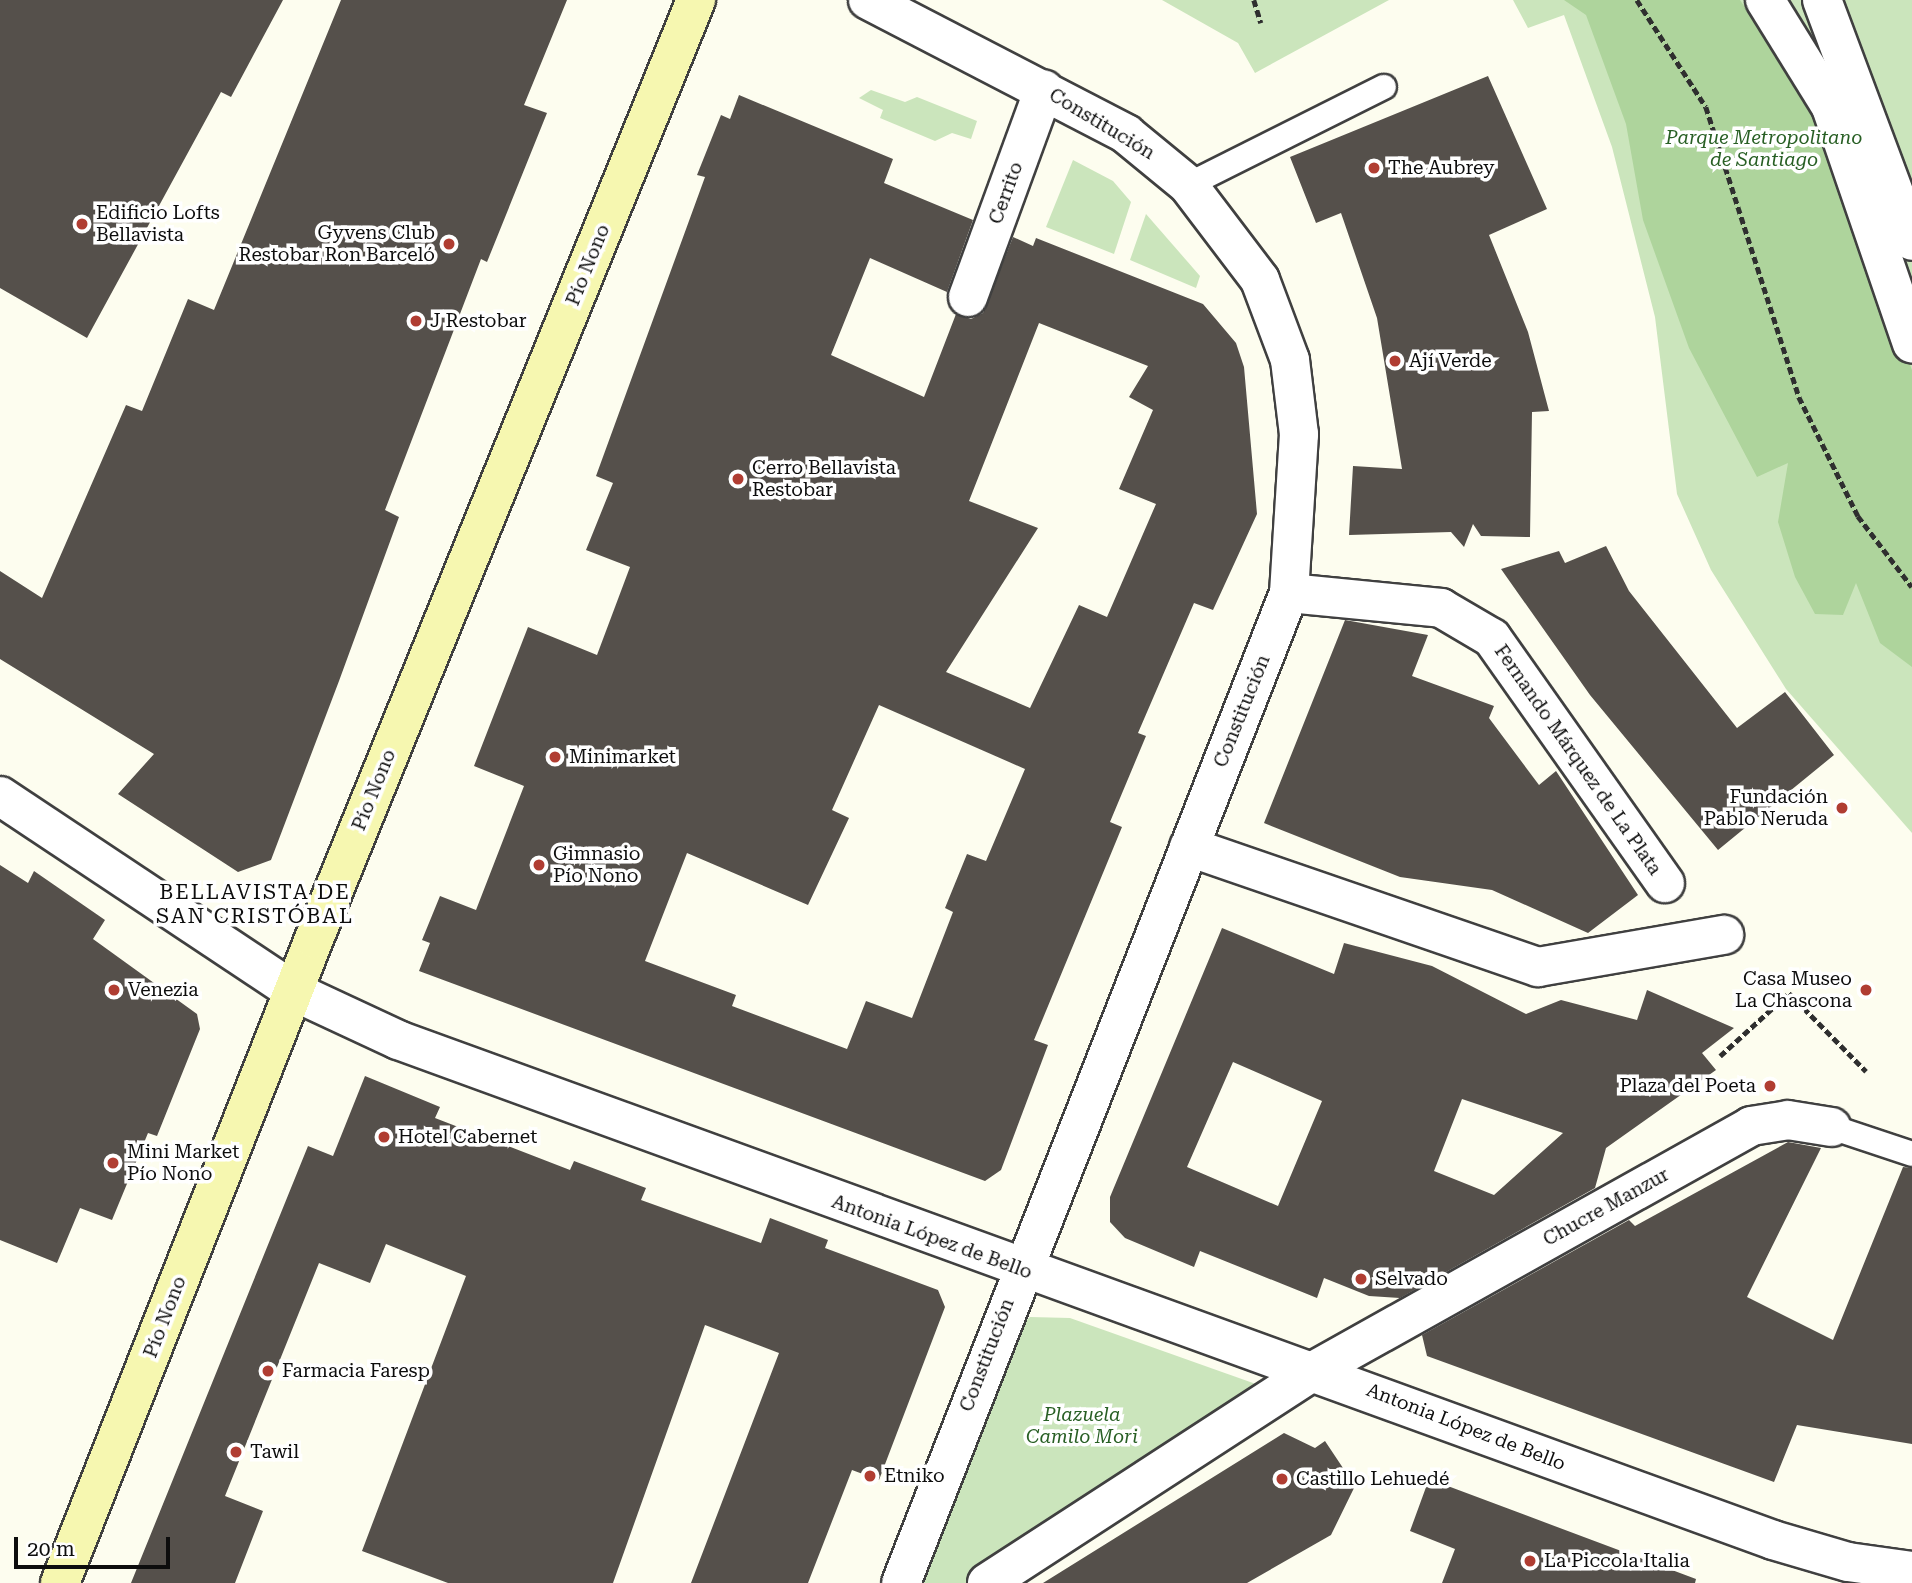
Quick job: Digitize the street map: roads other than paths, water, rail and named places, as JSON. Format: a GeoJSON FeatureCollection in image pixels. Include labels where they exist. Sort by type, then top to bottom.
{"type":"FeatureCollection","features":[{"type":"Feature","properties":{"kind":"main road","name":"Pío Nono"},"geometry":{"type":"LineString","coordinates":[[60,1583],[293,990],[696,0]]}},
{"type":"Feature","properties":{"kind":"street","name":"Constitución"},"geometry":{"type":"LineString","coordinates":[[868,0],[1044,89],[1126,134],[1188,185],[1260,280],[1290,360],[1299,434],[1289,593],[1020,1269],[901,1583]]}},
{"type":"Feature","properties":{"kind":"street"},"geometry":{"type":"LineString","coordinates":[[1765,0],[1831,107],[1912,343]]}},
{"type":"Feature","properties":{"kind":"street"},"geometry":{"type":"LineString","coordinates":[[1822,0],[1912,241]]}},
{"type":"Feature","properties":{"kind":"street","name":"Cerrito"},"geometry":{"type":"LineString","coordinates":[[968,297],[1044,89]]}},
{"type":"Feature","properties":{"kind":"street","name":"Fernando Márquez de La Plata"},"geometry":{"type":"LineString","coordinates":[[1289,593],[1441,608],[1492,638],[1665,883]]}},
{"type":"Feature","properties":{"kind":"street","name":"Antonia López de Bello"},"geometry":{"type":"LineString","coordinates":[[0,796],[293,990],[398,1040],[1020,1269],[1315,1370],[1692,1511],[1846,1573],[1912,1571]]}},
{"type":"Feature","properties":{"kind":"street"},"geometry":{"type":"LineString","coordinates":[[1189,847],[1538,967],[1724,935]]}},
{"type":"Feature","properties":{"kind":"street","name":"Chucre Manzur"},"geometry":{"type":"LineString","coordinates":[[987,1583],[1315,1370],[1751,1126],[1788,1120],[1831,1127]]}},
{"type":"Feature","properties":{"kind":"lane"},"geometry":{"type":"LineString","coordinates":[[1188,185],[1384,87]]}},
{"type":"Feature","properties":{"kind":"lane","name":"Chucre Manzur"},"geometry":{"type":"LineString","coordinates":[[1831,1127],[1912,1154]]}},
{"type":"Feature","properties":{"kind":"place","name":"The Aubrey"},"geometry":{"type":"Point","coordinates":[1374,168]}},
{"type":"Feature","properties":{"kind":"place","name":"Edificio Lofts Bellavista"},"geometry":{"type":"Point","coordinates":[82,224]}},
{"type":"Feature","properties":{"kind":"place","name":"Gyvens Club Restobar Ron Barceló"},"geometry":{"type":"Point","coordinates":[449,244]}},
{"type":"Feature","properties":{"kind":"place","name":"J Restobar"},"geometry":{"type":"Point","coordinates":[416,321]}},
{"type":"Feature","properties":{"kind":"place","name":"Ají Verde"},"geometry":{"type":"Point","coordinates":[1395,361]}},
{"type":"Feature","properties":{"kind":"place","name":"Cerro Bellavista Restobar"},"geometry":{"type":"Point","coordinates":[738,479]}},
{"type":"Feature","properties":{"kind":"place","name":"Minimarket"},"geometry":{"type":"Point","coordinates":[555,757]}},
{"type":"Feature","properties":{"kind":"place","name":"Fundación Pablo Neruda"},"geometry":{"type":"Point","coordinates":[1842,808]}},
{"type":"Feature","properties":{"kind":"place","name":"Gimnasio Pío Nono"},"geometry":{"type":"Point","coordinates":[539,865]}},
{"type":"Feature","properties":{"kind":"place","name":"Venezia"},"geometry":{"type":"Point","coordinates":[114,990]}},
{"type":"Feature","properties":{"kind":"place","name":"Casa Museo La Chascona"},"geometry":{"type":"Point","coordinates":[1866,990]}},
{"type":"Feature","properties":{"kind":"place","name":"Plaza del Poeta"},"geometry":{"type":"Point","coordinates":[1770,1086]}},
{"type":"Feature","properties":{"kind":"place","name":"Hotel Cabernet"},"geometry":{"type":"Point","coordinates":[384,1137]}},
{"type":"Feature","properties":{"kind":"place","name":"Mini Market Pío Nono"},"geometry":{"type":"Point","coordinates":[113,1163]}},
{"type":"Feature","properties":{"kind":"place","name":"Selvado"},"geometry":{"type":"Point","coordinates":[1361,1279]}},
{"type":"Feature","properties":{"kind":"place","name":"Farmacia Faresp"},"geometry":{"type":"Point","coordinates":[268,1371]}},
{"type":"Feature","properties":{"kind":"place","name":"Tawil"},"geometry":{"type":"Point","coordinates":[236,1452]}},
{"type":"Feature","properties":{"kind":"place","name":"Etniko"},"geometry":{"type":"Point","coordinates":[870,1476]}},
{"type":"Feature","properties":{"kind":"place","name":"Castillo Lehuedé"},"geometry":{"type":"Point","coordinates":[1282,1479]}},
{"type":"Feature","properties":{"kind":"place","name":"La Piccola Italia"},"geometry":{"type":"Point","coordinates":[1530,1561]}},
{"type":"Feature","properties":{"kind":"district","name":"BELLAVISTA DE SAN CRISTÓBAL"},"geometry":{"type":"Point","coordinates":[255,904]}},
{"type":"Feature","properties":{"kind":"park label","name":"Parque Metropolitano de Santiago"},"geometry":{"type":"Point","coordinates":[1764,149]}},
{"type":"Feature","properties":{"kind":"park label","name":"Plazuela Camilo Mori"},"geometry":{"type":"Point","coordinates":[1082,1426]}}]}
